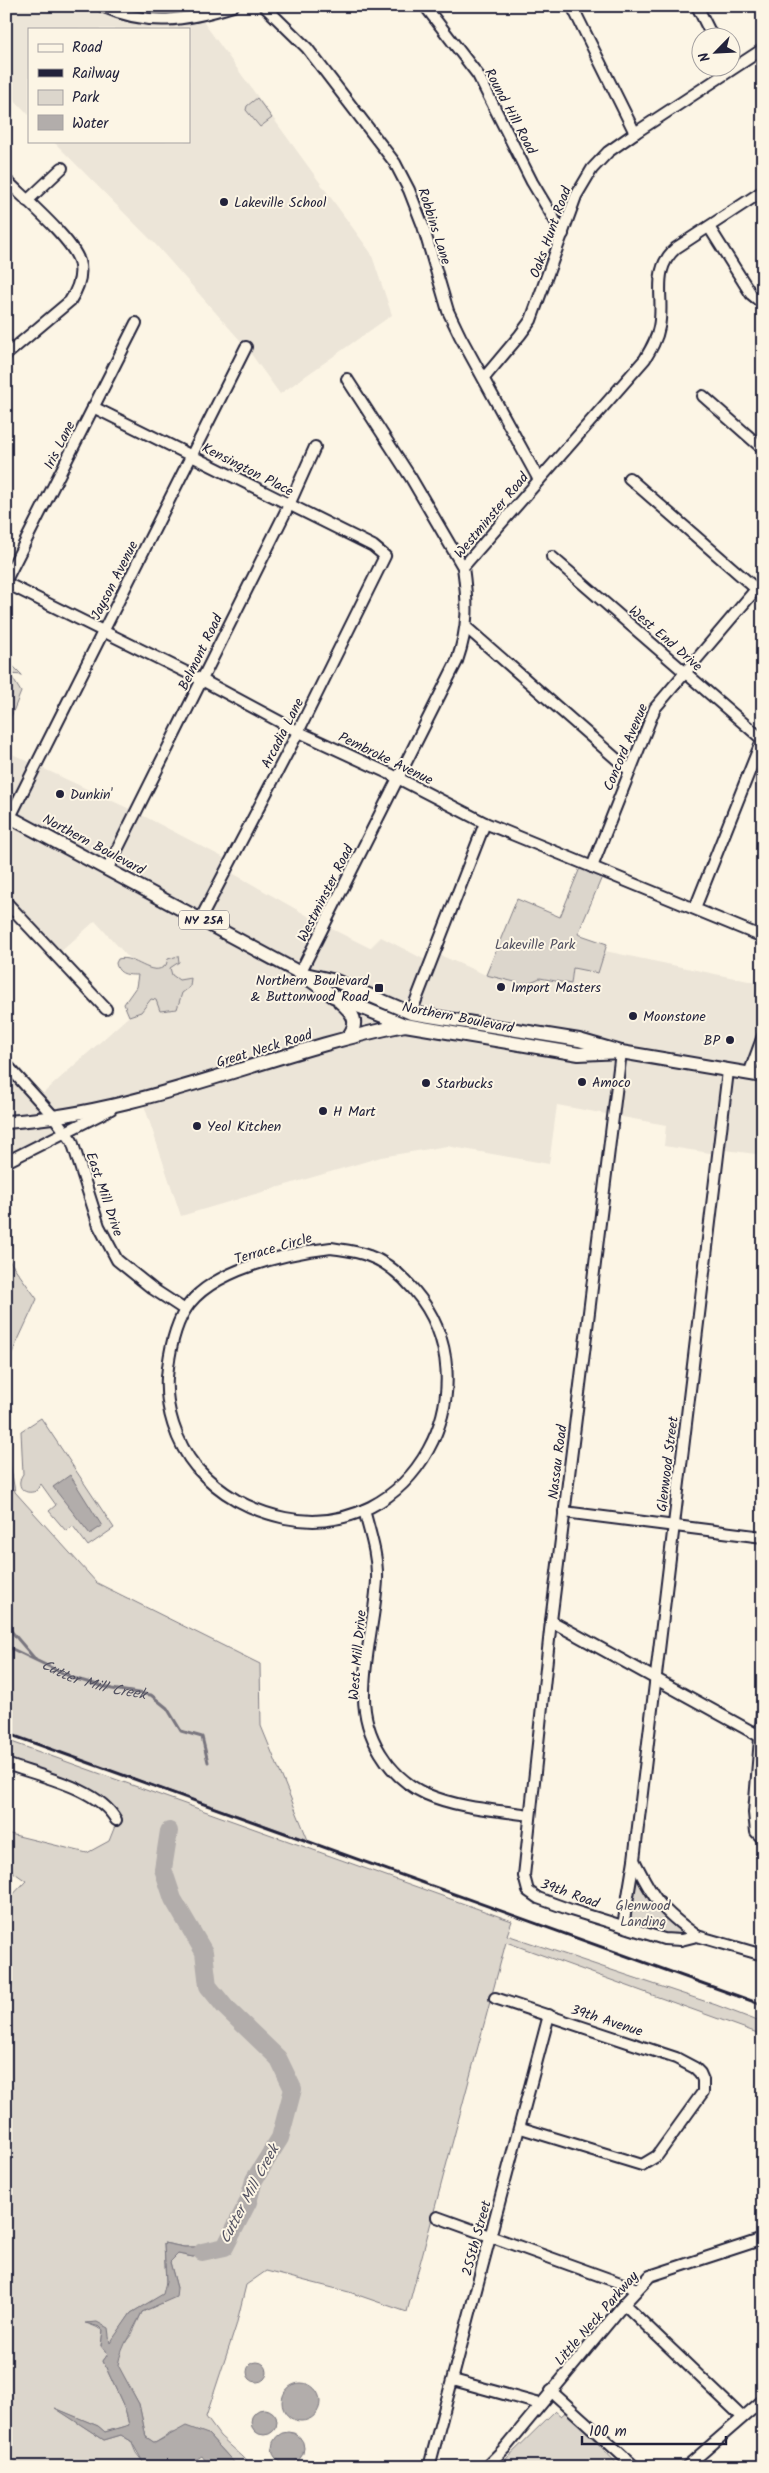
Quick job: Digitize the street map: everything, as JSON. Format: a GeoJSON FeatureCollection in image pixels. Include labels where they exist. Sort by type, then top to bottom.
{"type":"FeatureCollection","features":[{"type":"Feature","properties":{"kind":"main road","name":"Northern Boulevard"},"geometry":{"type":"LineString","coordinates":[[8,819],[108,868],[201,918],[300,973],[333,996],[405,1025],[579,1054],[622,1052]]}},
{"type":"Feature","properties":{"kind":"main road","name":"Northern Boulevard"},"geometry":{"type":"LineString","coordinates":[[300,973],[336,981],[411,1012],[579,1040],[622,1052],[763,1076]]}},
{"type":"Feature","properties":{"kind":"main road"},"geometry":{"type":"LineString","coordinates":[[333,996],[347,1007],[355,1019],[355,1028],[348,1037]]}},
{"type":"Feature","properties":{"kind":"main road"},"geometry":{"type":"LineString","coordinates":[[405,1025],[411,1012]]}},
{"type":"Feature","properties":{"kind":"main road","name":"Great Neck Road"},"geometry":{"type":"LineString","coordinates":[[6,1122],[54,1117],[119,1105],[180,1089],[348,1037],[405,1025]]}},
{"type":"Feature","properties":{"kind":"street"},"geometry":{"type":"LineString","coordinates":[[102,6],[131,17],[165,21],[194,17],[233,6]]}},
{"type":"Feature","properties":{"kind":"street","name":"Robbins Lane"},"geometry":{"type":"LineString","coordinates":[[264,6],[307,48],[395,163],[409,190],[423,226],[448,310],[539,480]]}},
{"type":"Feature","properties":{"kind":"street","name":"Round Hill Road"},"geometry":{"type":"LineString","coordinates":[[425,6],[478,75],[536,190],[562,234]]}},
{"type":"Feature","properties":{"kind":"street"},"geometry":{"type":"LineString","coordinates":[[572,6],[635,133]]}},
{"type":"Feature","properties":{"kind":"street"},"geometry":{"type":"LineString","coordinates":[[697,6],[708,28]]}},
{"type":"Feature","properties":{"kind":"street","name":"Oaks Hunt Road"},"geometry":{"type":"LineString","coordinates":[[742,61],[763,49]]}},
{"type":"Feature","properties":{"kind":"street","name":"Oaks Hunt Road"},"geometry":{"type":"LineString","coordinates":[[484,378],[531,320],[578,192],[592,169],[608,152],[716,78]]}},
{"type":"Feature","properties":{"kind":"street"},"geometry":{"type":"LineString","coordinates":[[27,201],[62,168]]}},
{"type":"Feature","properties":{"kind":"street"},"geometry":{"type":"LineString","coordinates":[[6,180],[74,250],[79,261],[80,280],[70,301],[6,355]]}},
{"type":"Feature","properties":{"kind":"street","name":"Westminster Road"},"geometry":{"type":"LineString","coordinates":[[300,973],[457,661],[467,628],[468,598],[463,567],[645,359],[654,342],[659,326],[659,280],[662,267],[676,248],[763,191]]}},
{"type":"Feature","properties":{"kind":"street"},"geometry":{"type":"LineString","coordinates":[[708,227],[751,294],[763,304]]}},
{"type":"Feature","properties":{"kind":"street","name":"Iris Lane"},"geometry":{"type":"LineString","coordinates":[[6,582],[136,323]]}},
{"type":"Feature","properties":{"kind":"street","name":"Jayson Avenue"},"geometry":{"type":"LineString","coordinates":[[8,819],[246,347]]}},
{"type":"Feature","properties":{"kind":"street"},"geometry":{"type":"LineString","coordinates":[[347,379],[411,478],[463,567]]}},
{"type":"Feature","properties":{"kind":"street"},"geometry":{"type":"LineString","coordinates":[[703,396],[763,449]]}},
{"type":"Feature","properties":{"kind":"street","name":"Kensington Place"},"geometry":{"type":"LineString","coordinates":[[93,407],[373,546],[386,556],[383,559]]}},
{"type":"Feature","properties":{"kind":"street","name":"Belmont Road"},"geometry":{"type":"LineString","coordinates":[[108,868],[289,505],[315,447]]}},
{"type":"Feature","properties":{"kind":"street"},"geometry":{"type":"LineString","coordinates":[[629,478],[761,588]]}},
{"type":"Feature","properties":{"kind":"street","name":"West End Drive"},"geometry":{"type":"LineString","coordinates":[[552,557],[762,740]]}},
{"type":"Feature","properties":{"kind":"street","name":"Arcadia Lane"},"geometry":{"type":"LineString","coordinates":[[201,918],[298,732],[383,559]]}},
{"type":"Feature","properties":{"kind":"street","name":"Pembroke Avenue"},"geometry":{"type":"LineString","coordinates":[[6,582],[202,680],[298,732],[398,778],[485,823],[763,937]]}},
{"type":"Feature","properties":{"kind":"street","name":"Concord Avenue"},"geometry":{"type":"LineString","coordinates":[[592,867],[655,708],[684,672],[761,588]]}},
{"type":"Feature","properties":{"kind":"street"},"geometry":{"type":"LineString","coordinates":[[467,628],[629,770]]}},
{"type":"Feature","properties":{"kind":"street"},"geometry":{"type":"LineString","coordinates":[[695,908],[762,740]]}},
{"type":"Feature","properties":{"kind":"street"},"geometry":{"type":"LineString","coordinates":[[411,1012],[485,823]]}},
{"type":"Feature","properties":{"kind":"street"},"geometry":{"type":"LineString","coordinates":[[6,902],[106,1009]]}},
{"type":"Feature","properties":{"kind":"street"},"geometry":{"type":"LineString","coordinates":[[749,1074],[763,1036]]}},
{"type":"Feature","properties":{"kind":"street","name":"Nassau Road"},"geometry":{"type":"LineString","coordinates":[[524,1876],[551,1621],[622,1052]]}},
{"type":"Feature","properties":{"kind":"street","name":"East Mill Drive"},"geometry":{"type":"LineString","coordinates":[[6,1064],[66,1131],[72,1142],[99,1226],[117,1260],[185,1310]]}},
{"type":"Feature","properties":{"kind":"street","name":"Glenwood Street"},"geometry":{"type":"LineString","coordinates":[[623,1926],[634,1860],[728,1071]]}},
{"type":"Feature","properties":{"kind":"street","name":"Great Neck Road"},"geometry":{"type":"LineString","coordinates":[[6,1162],[119,1105]]}},
{"type":"Feature","properties":{"kind":"street","name":"Terrace Circle"},"geometry":{"type":"LineString","coordinates":[[330,1248],[371,1256],[385,1264],[405,1280],[421,1299],[440,1335],[447,1374],[444,1414],[432,1445],[418,1467],[400,1487],[364,1510],[332,1520],[297,1520],[253,1509],[236,1501],[209,1481],[193,1463],[173,1424],[168,1397],[168,1359],[174,1334],[185,1310],[210,1285],[234,1273],[313,1250],[330,1248]]}},
{"type":"Feature","properties":{"kind":"street","name":"West Mill Drive"},"geometry":{"type":"LineString","coordinates":[[364,1510],[374,1547],[377,1578],[364,1694],[367,1723],[377,1748],[394,1771],[426,1794],[446,1801],[530,1815]]}},
{"type":"Feature","properties":{"kind":"street"},"geometry":{"type":"LineString","coordinates":[[564,1512],[763,1538]]}},
{"type":"Feature","properties":{"kind":"street"},"geometry":{"type":"LineString","coordinates":[[551,1621],[761,1736]]}},
{"type":"Feature","properties":{"kind":"street"},"geometry":{"type":"LineString","coordinates":[[760,1836],[754,1813],[763,1701]]}},
{"type":"Feature","properties":{"kind":"street"},"geometry":{"type":"LineString","coordinates":[[6,1764],[88,1795],[103,1803],[116,1820]]}},
{"type":"Feature","properties":{"kind":"street"},"geometry":{"type":"LineString","coordinates":[[634,1860],[658,1903],[669,1916],[697,1936]]}},
{"type":"Feature","properties":{"kind":"street","name":"39th Road"},"geometry":{"type":"LineString","coordinates":[[524,1876],[528,1891],[538,1898],[664,1939],[681,1940],[697,1936],[763,1955]]}},
{"type":"Feature","properties":{"kind":"street","name":"39th Avenue"},"geometry":{"type":"LineString","coordinates":[[495,1998],[676,2058],[695,2068],[703,2080],[703,2092],[657,2156],[648,2163],[637,2165],[521,2128]]}},
{"type":"Feature","properties":{"kind":"street","name":"255th Street"},"geometry":{"type":"LineString","coordinates":[[429,2467],[521,2128],[549,2015]]}},
{"type":"Feature","properties":{"kind":"street"},"geometry":{"type":"LineString","coordinates":[[437,2218],[637,2289]]}},
{"type":"Feature","properties":{"kind":"street","name":"Little Neck Parkway"},"geometry":{"type":"LineString","coordinates":[[486,2467],[505,2448],[551,2390],[637,2289],[657,2272],[763,2240]]}},
{"type":"Feature","properties":{"kind":"street"},"geometry":{"type":"LineString","coordinates":[[624,2304],[742,2417]]}},
{"type":"Feature","properties":{"kind":"street"},"geometry":{"type":"LineString","coordinates":[[453,2380],[540,2404]]}},
{"type":"Feature","properties":{"kind":"street"},"geometry":{"type":"LineString","coordinates":[[551,2390],[635,2467]]}},
{"type":"Feature","properties":{"kind":"street"},"geometry":{"type":"LineString","coordinates":[[686,2467],[763,2400]]}},
{"type":"Feature","properties":{"kind":"shaded area","name":"Lakeville School"},"geometry":{"type":"Polygon","coordinates":[[[6,6],[102,6],[117,13],[199,16],[371,253],[392,315],[280,394],[246,347],[156,245],[54,142],[190,142],[190,28],[28,28],[28,114],[6,91],[6,6]]]}},
{"type":"Feature","properties":{"kind":"shaded area"},"geometry":{"type":"Polygon","coordinates":[[[6,751],[136,812],[230,861],[227,870],[324,925],[370,948],[381,937],[431,963],[435,953],[486,975],[519,983],[519,986],[540,978],[571,984],[573,968],[598,972],[605,951],[763,984],[763,1155],[718,1149],[717,1154],[664,1146],[666,1125],[557,1105],[549,1164],[447,1146],[381,1157],[181,1216],[142,1099],[133,1101],[6,1162],[6,1064],[38,1098],[158,990],[95,921],[57,955],[6,902],[6,751]]]}},
{"type":"Feature","properties":{"kind":"green space"},"geometry":{"type":"Polygon","coordinates":[[[257,98],[272,118],[260,127],[246,110],[247,106],[257,98]]]}},
{"type":"Feature","properties":{"kind":"green space"},"geometry":{"type":"Polygon","coordinates":[[[6,659],[22,675],[10,674],[21,692],[6,729],[6,659]]]}},
{"type":"Feature","properties":{"kind":"green space","name":"Lakeville Park"},"geometry":{"type":"Polygon","coordinates":[[[582,863],[604,872],[578,934],[607,944],[598,973],[573,968],[571,984],[540,978],[519,987],[519,983],[486,975],[517,899],[560,917],[582,863]]]}},
{"type":"Feature","properties":{"kind":"green space"},"geometry":{"type":"Polygon","coordinates":[[[178,956],[179,962],[170,968],[172,975],[179,980],[191,978],[190,987],[182,993],[177,1009],[160,1011],[156,1000],[151,999],[141,1012],[129,1016],[124,1004],[136,987],[138,975],[121,972],[116,963],[118,959],[124,958],[149,968],[161,969],[166,965],[168,959],[178,956]]]}},
{"type":"Feature","properties":{"kind":"green space"},"geometry":{"type":"Polygon","coordinates":[[[6,1256],[37,1299],[6,1366],[6,1256]]]}},
{"type":"Feature","properties":{"kind":"green space"},"geometry":{"type":"Polygon","coordinates":[[[41,1418],[114,1528],[88,1546],[73,1526],[66,1531],[49,1511],[56,1505],[41,1484],[36,1491],[31,1492],[24,1491],[20,1486],[23,1474],[21,1431],[41,1418]]]}},
{"type":"Feature","properties":{"kind":"green space"},"geometry":{"type":"Polygon","coordinates":[[[6,1439],[15,1492],[97,1583],[260,1664],[261,1726],[308,1840],[6,1733],[6,1439]]]}},
{"type":"Feature","properties":{"kind":"green space"},"geometry":{"type":"Polygon","coordinates":[[[6,1740],[512,1921],[507,1935],[716,2005],[763,2023],[763,2035],[506,1942],[407,2312],[349,2292],[266,2271],[246,2285],[236,2326],[206,2417],[220,2436],[254,2467],[238,2467],[208,2434],[171,2433],[155,2443],[146,2437],[139,2404],[117,2365],[122,2346],[132,2334],[142,2312],[162,2303],[177,2288],[170,2262],[178,2254],[193,2257],[222,2247],[184,2247],[164,2243],[166,2282],[164,2294],[131,2313],[110,2344],[107,2328],[87,2323],[103,2330],[101,2346],[108,2354],[103,2361],[125,2409],[129,2425],[105,2432],[98,2426],[59,2410],[104,2440],[121,2435],[131,2441],[136,2453],[143,2462],[139,2467],[6,2467],[6,1902],[26,1881],[6,1867],[6,1833],[87,1853],[109,1841],[117,1821],[103,1803],[6,1764],[6,1740]]]}},
{"type":"Feature","properties":{"kind":"green space","name":"Glenwood Landing"},"geometry":{"type":"Polygon","coordinates":[[[634,1860],[648,1888],[697,1936],[681,1940],[623,1926],[634,1860]]]}},
{"type":"Feature","properties":{"kind":"green space"},"geometry":{"type":"Polygon","coordinates":[[[555,2411],[561,2416],[567,2411],[620,2467],[498,2467],[555,2411]]]}},
{"type":"Feature","properties":{"kind":"water"},"geometry":{"type":"Polygon","coordinates":[[[70,1475],[102,1526],[90,1534],[53,1487],[70,1475]]]}},
{"type":"Feature","properties":{"kind":"water"},"geometry":{"type":"Polygon","coordinates":[[[164,2243],[184,2247],[225,2247],[193,2257],[178,2254],[170,2262],[177,2288],[176,2297],[142,2312],[125,2344],[118,2365],[139,2404],[146,2437],[155,2443],[186,2426],[208,2434],[238,2467],[210,2467],[202,2456],[179,2465],[139,2467],[143,2462],[131,2441],[121,2435],[104,2440],[55,2408],[98,2426],[105,2432],[129,2425],[125,2409],[103,2361],[108,2354],[101,2346],[103,2330],[100,2327],[85,2323],[97,2322],[108,2328],[110,2343],[131,2313],[163,2294],[166,2282],[164,2243]]]}},
{"type":"Feature","properties":{"kind":"water"},"geometry":{"type":"Polygon","coordinates":[[[257,2362],[264,2365],[267,2372],[264,2379],[257,2382],[250,2379],[247,2372],[250,2365],[257,2362]]]}},
{"type":"Feature","properties":{"kind":"water"},"geometry":{"type":"Polygon","coordinates":[[[301,2383],[315,2388],[320,2402],[315,2416],[301,2421],[287,2416],[282,2402],[287,2388],[301,2383]]]}},
{"type":"Feature","properties":{"kind":"water"},"geometry":{"type":"Polygon","coordinates":[[[264,2409],[273,2413],[277,2422],[273,2431],[264,2435],[255,2431],[251,2422],[255,2413],[264,2409]]]}},
{"type":"Feature","properties":{"kind":"water"},"geometry":{"type":"Polygon","coordinates":[[[288,2432],[294,2433],[299,2437],[303,2442],[303,2454],[299,2459],[294,2463],[288,2464],[282,2463],[277,2459],[273,2454],[272,2448],[273,2442],[277,2437],[282,2433],[288,2432]]]}},
{"type":"Feature","properties":{"kind":"waterway"},"geometry":{"type":"LineString","coordinates":[[6,1625],[35,1659]]}},
{"type":"Feature","properties":{"kind":"waterway","name":"Cutter Mill Creek"},"geometry":{"type":"LineString","coordinates":[[6,1646],[73,1678],[112,1689],[151,1695],[167,1708],[181,1731],[202,1737],[208,1762]]}},
{"type":"Feature","properties":{"kind":"waterway","name":"Cutter Mill Creek"},"geometry":{"type":"LineString","coordinates":[[169,1831],[163,1869],[173,1899],[204,1952],[208,1986],[225,2007],[278,2058],[293,2089],[280,2138],[254,2180],[248,2202],[225,2247],[202,2252]]}},
{"type":"Feature","properties":{"kind":"railway"},"geometry":{"type":"LineString","coordinates":[[6,1733],[763,2005]]}},
{"type":"Feature","properties":{"kind":"place","name":"Lakeville School"},"geometry":{"type":"Point","coordinates":[224,202]}},
{"type":"Feature","properties":{"kind":"place","name":"Dunkin'"},"geometry":{"type":"Point","coordinates":[60,794]}},
{"type":"Feature","properties":{"kind":"place","name":"Import Masters"},"geometry":{"type":"Point","coordinates":[501,987]}},
{"type":"Feature","properties":{"kind":"place","name":"Northern Boulevard & Buttonwood Road"},"geometry":{"type":"Point","coordinates":[379,988]}},
{"type":"Feature","properties":{"kind":"place","name":"Moonstone"},"geometry":{"type":"Point","coordinates":[633,1016]}},
{"type":"Feature","properties":{"kind":"place","name":"BP"},"geometry":{"type":"Point","coordinates":[730,1040]}},
{"type":"Feature","properties":{"kind":"place","name":"Amoco"},"geometry":{"type":"Point","coordinates":[582,1082]}},
{"type":"Feature","properties":{"kind":"place","name":"Starbucks"},"geometry":{"type":"Point","coordinates":[426,1083]}},
{"type":"Feature","properties":{"kind":"place","name":"H Mart"},"geometry":{"type":"Point","coordinates":[323,1111]}},
{"type":"Feature","properties":{"kind":"place","name":"Yeol Kitchen"},"geometry":{"type":"Point","coordinates":[197,1126]}}]}
